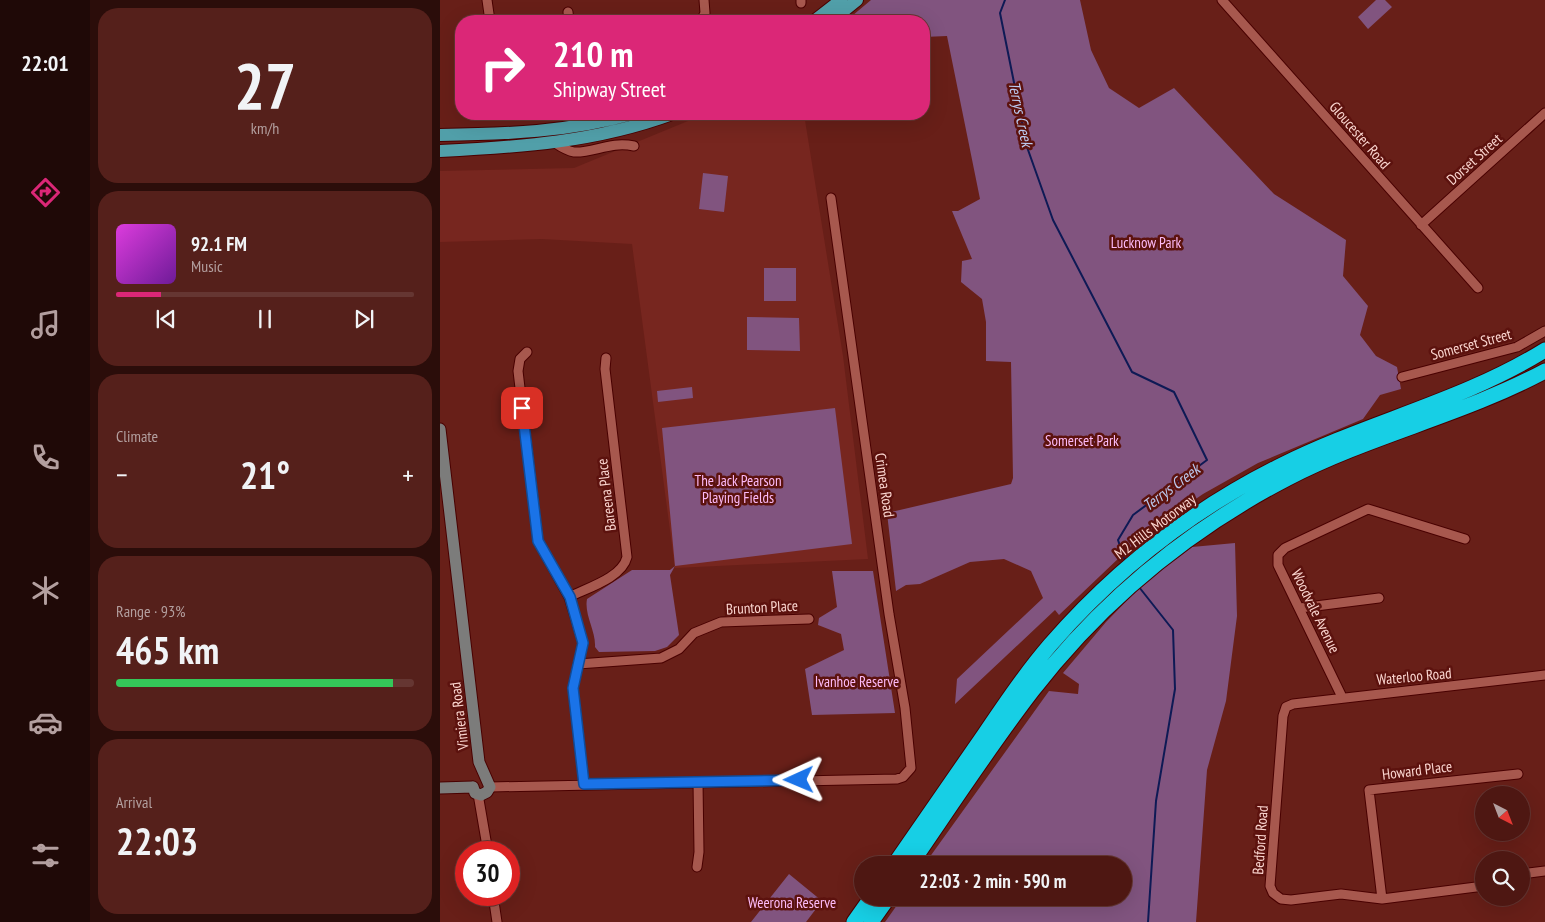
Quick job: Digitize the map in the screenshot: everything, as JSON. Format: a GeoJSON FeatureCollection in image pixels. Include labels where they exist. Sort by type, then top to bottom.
{"type":"FeatureCollection","features":[{"type":"Feature","properties":{"kind":"highway","name":"M2 Hills Motorway"},"geometry":{"type":"LineString","coordinates":[[916,856],[1032,691],[1096,618],[1142,575],[1189,538],[1224,505],[1315,449],[1472,388],[1545,350]]}},
{"type":"Feature","properties":{"kind":"highway","name":"M2 Hills Motorway"},"geometry":{"type":"LineString","coordinates":[[900,856],[1049,646],[1085,607],[1139,558],[1180,525],[1321,462],[1455,412],[1545,371]]}},
{"type":"Feature","properties":{"kind":"highway"},"geometry":{"type":"LineString","coordinates":[[854,922],[865,906]]}},
{"type":"Feature","properties":{"kind":"highway"},"geometry":{"type":"LineString","coordinates":[[871,922],[882,906]]}},
{"type":"Feature","properties":{"kind":"main road"},"geometry":{"type":"LineString","coordinates":[[822,15],[841,0]]}},
{"type":"Feature","properties":{"kind":"main road"},"geometry":{"type":"LineString","coordinates":[[838,15],[857,0]]}},
{"type":"Feature","properties":{"kind":"main road"},"geometry":{"type":"LineString","coordinates":[[440,135],[547,131],[592,125],[610,120]]}},
{"type":"Feature","properties":{"kind":"main road"},"geometry":{"type":"LineString","coordinates":[[440,151],[555,143],[621,130],[653,120]]}},
{"type":"Feature","properties":{"kind":"street"},"geometry":{"type":"LineString","coordinates":[[487,0],[489,15]]}},
{"type":"Feature","properties":{"kind":"street"},"geometry":{"type":"LineString","coordinates":[[704,0],[704,15]]}},
{"type":"Feature","properties":{"kind":"street","name":"Gloucester Road"},"geometry":{"type":"LineString","coordinates":[[1222,0],[1478,288]]}},
{"type":"Feature","properties":{"kind":"street","name":"Dorset Street"},"geometry":{"type":"LineString","coordinates":[[1421,225],[1545,112]]}},
{"type":"Feature","properties":{"kind":"street"},"geometry":{"type":"LineString","coordinates":[[555,143],[566,150],[575,152],[610,144],[634,146]]}},
{"type":"Feature","properties":{"kind":"street","name":"Crimea Road"},"geometry":{"type":"LineString","coordinates":[[698,782],[897,778],[908,774],[912,763],[831,198]]}},
{"type":"Feature","properties":{"kind":"street","name":"Somerset Street"},"geometry":{"type":"LineString","coordinates":[[1402,377],[1516,347],[1545,331]]}},
{"type":"Feature","properties":{"kind":"street"},"geometry":{"type":"LineString","coordinates":[[527,352],[520,359],[518,371],[538,541],[570,597],[583,643],[573,688],[584,784]]}},
{"type":"Feature","properties":{"kind":"street","name":"Bareena Place"},"geometry":{"type":"LineString","coordinates":[[570,597],[618,572],[624,565],[627,557],[605,369],[606,358]]}},
{"type":"Feature","properties":{"kind":"street","name":"Vimiera Road"},"geometry":{"type":"LineString","coordinates":[[440,429],[487,841]]}},
{"type":"Feature","properties":{"kind":"street","name":"Woodvale Avenue"},"geometry":{"type":"LineString","coordinates":[[1342,697],[1278,565],[1278,555],[1286,548],[1368,509],[1465,539]]}},
{"type":"Feature","properties":{"kind":"street"},"geometry":{"type":"LineString","coordinates":[[1300,608],[1379,598]]}},
{"type":"Feature","properties":{"kind":"street","name":"Brunton Place"},"geometry":{"type":"LineString","coordinates":[[578,664],[661,658],[679,649],[694,633],[721,622],[809,619]]}},
{"type":"Feature","properties":{"kind":"street","name":"Waterloo Road"},"geometry":{"type":"LineString","coordinates":[[1286,707],[1293,704],[1342,697],[1459,687],[1545,676]]}},
{"type":"Feature","properties":{"kind":"street","name":"Bedford Road"},"geometry":{"type":"LineString","coordinates":[[1286,707],[1283,716],[1270,886],[1273,893],[1281,899],[1291,900],[1341,894],[1382,899]]}},
{"type":"Feature","properties":{"kind":"street","name":"Howard Place"},"geometry":{"type":"LineString","coordinates":[[1382,899],[1369,790],[1518,774]]}},
{"type":"Feature","properties":{"kind":"street"},"geometry":{"type":"LineString","coordinates":[[440,788],[698,782],[699,852],[697,867]]}},
{"type":"Feature","properties":{"kind":"street"},"geometry":{"type":"LineString","coordinates":[[1530,873],[1545,871]]}},
{"type":"Feature","properties":{"kind":"street"},"geometry":{"type":"LineString","coordinates":[[1382,899],[1475,887]]}},
{"type":"Feature","properties":{"kind":"street"},"geometry":{"type":"LineString","coordinates":[[495,906],[497,922]]}},
{"type":"Feature","properties":{"kind":"shaded area"},"geometry":{"type":"Polygon","coordinates":[[[690,120],[805,120],[843,356],[868,559],[675,568],[632,244],[542,239],[440,242],[440,171],[574,168],[690,120]]]}},
{"type":"Feature","properties":{"kind":"green space","name":"Lucknow Park"},"geometry":{"type":"Polygon","coordinates":[[[871,0],[1080,0],[1091,50],[1109,88],[1139,108],[1174,88],[1274,194],[1346,240],[1343,276],[1368,306],[1360,335],[1376,356],[1397,367],[1401,389],[1380,395],[1363,419],[1258,463],[1203,494],[1142,536],[1059,615],[1055,610],[955,704],[957,679],[1043,598],[1031,571],[1004,559],[970,562],[920,584],[906,585],[896,591],[887,513],[1011,484],[1013,478],[1011,362],[986,361],[986,322],[982,299],[961,282],[962,261],[972,259],[952,211],[958,211],[980,199],[947,36],[930,37],[930,15],[853,15],[871,0]]]}},
{"type":"Feature","properties":{"kind":"green space"},"geometry":{"type":"Polygon","coordinates":[[[1376,0],[1385,0],[1392,7],[1368,29],[1358,17],[1376,0]]]}},
{"type":"Feature","properties":{"kind":"green space"},"geometry":{"type":"Polygon","coordinates":[[[703,173],[728,176],[724,212],[699,209],[703,173]]]}},
{"type":"Feature","properties":{"kind":"green space"},"geometry":{"type":"Polygon","coordinates":[[[764,268],[796,268],[796,301],[764,301],[764,268]]]}},
{"type":"Feature","properties":{"kind":"green space"},"geometry":{"type":"Polygon","coordinates":[[[747,317],[799,318],[800,351],[747,350],[747,317]]]}},
{"type":"Feature","properties":{"kind":"green space"},"geometry":{"type":"Polygon","coordinates":[[[692,387],[693,398],[658,402],[657,391],[692,387]]]}},
{"type":"Feature","properties":{"kind":"green space","name":"The Jack Pearson Playing Fields"},"geometry":{"type":"Polygon","coordinates":[[[835,408],[852,544],[675,566],[662,428],[835,408]]]}},
{"type":"Feature","properties":{"kind":"green space"},"geometry":{"type":"Polygon","coordinates":[[[1235,543],[1237,616],[1226,701],[1207,770],[1196,922],[885,922],[896,906],[1132,906],[1132,856],[930,856],[1049,691],[1078,694],[1079,684],[1063,673],[1106,622],[1145,582],[1192,547],[1235,543]]]}},
{"type":"Feature","properties":{"kind":"green space"},"geometry":{"type":"Polygon","coordinates":[[[675,566],[670,575],[679,635],[667,647],[655,651],[599,652],[595,647],[594,635],[587,611],[587,599],[632,570],[670,570],[675,566]]]}},
{"type":"Feature","properties":{"kind":"green space","name":"Ivanhoe Reserve"},"geometry":{"type":"Polygon","coordinates":[[[832,571],[873,571],[895,713],[812,715],[805,669],[844,650],[841,634],[818,625],[819,618],[837,607],[832,571]]]}},
{"type":"Feature","properties":{"kind":"green space","name":"Weerona Reserve"},"geometry":{"type":"Polygon","coordinates":[[[789,874],[822,901],[806,922],[751,922],[789,874]]]}},
{"type":"Feature","properties":{"kind":"waterway","name":"Terrys Creek"},"geometry":{"type":"LineString","coordinates":[[1005,0],[1000,13],[1027,147],[1053,220],[1132,372],[1174,392],[1207,460],[1133,515],[1118,540],[1125,561]]}},
{"type":"Feature","properties":{"kind":"waterway","name":"Terrys Creek"},"geometry":{"type":"LineString","coordinates":[[1139,587],[1173,630],[1175,689],[1156,801],[1148,922]]}},
{"type":"Feature","properties":{"kind":"route"},"geometry":{"type":"LineString","coordinates":[[522,408],[538,541],[570,597],[578,618],[583,643],[573,688],[584,784],[799,780]]}},
{"type":"Feature","properties":{"kind":"park label","name":"Somerset Park"},"geometry":{"type":"Point","coordinates":[1082,440]}}]}
